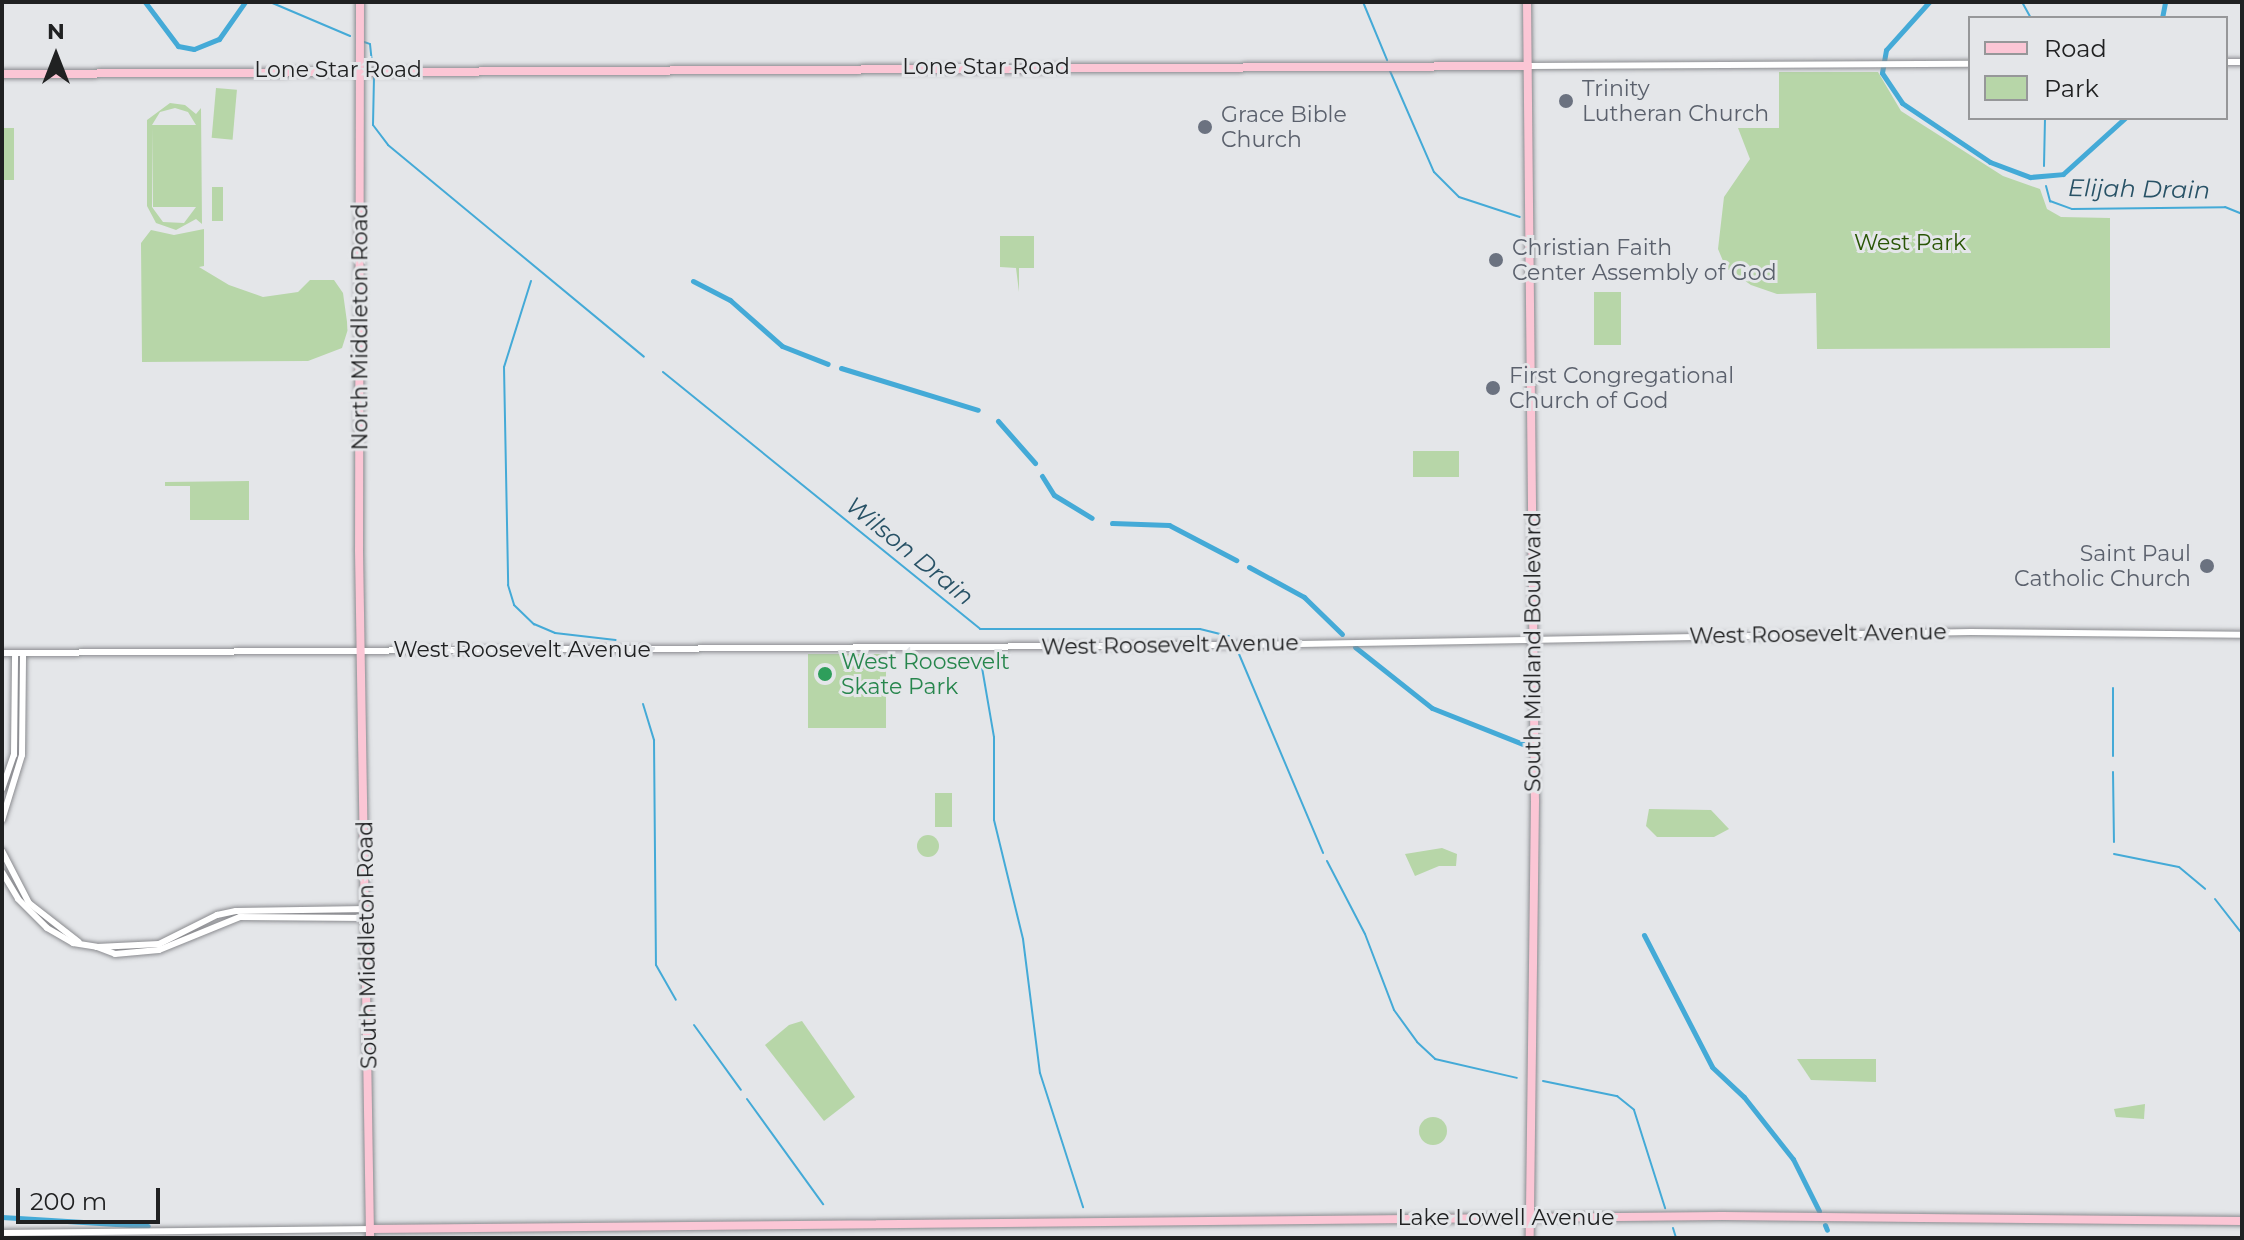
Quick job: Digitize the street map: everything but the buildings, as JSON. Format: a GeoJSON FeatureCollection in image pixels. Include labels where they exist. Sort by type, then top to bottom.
{"type":"FeatureCollection","features":[{"type":"Feature","properties":{"kind":"main road","name":"North Middleton Road"},"geometry":{"type":"LineString","coordinates":[[360,2],[359,550],[364,651]]}},
{"type":"Feature","properties":{"kind":"main road","name":"South Midland Boulevard"},"geometry":{"type":"LineString","coordinates":[[1527,2],[1532,641],[1530,1238]]}},
{"type":"Feature","properties":{"kind":"main road","name":"Lone Star Road"},"geometry":{"type":"LineString","coordinates":[[2,74],[1528,66]]}},
{"type":"Feature","properties":{"kind":"main road","name":"South Middleton Road"},"geometry":{"type":"LineString","coordinates":[[364,651],[370,1234]]}},
{"type":"Feature","properties":{"kind":"main road","name":"Lake Lowell Avenue"},"geometry":{"type":"LineString","coordinates":[[370,1234],[1530,1218],[2242,1221]]}},
{"type":"Feature","properties":{"kind":"street","name":"Lone Star Road"},"geometry":{"type":"LineString","coordinates":[[1528,66],[1968,64]]}},
{"type":"Feature","properties":{"kind":"street","name":"West Roosevelt Avenue"},"geometry":{"type":"LineString","coordinates":[[2,653],[1532,641],[1971,632],[2242,635]]}},
{"type":"Feature","properties":{"kind":"street"},"geometry":{"type":"LineString","coordinates":[[2,789],[14,755],[15,653]]}},
{"type":"Feature","properties":{"kind":"street"},"geometry":{"type":"LineString","coordinates":[[2,820],[22,755],[23,653]]}},
{"type":"Feature","properties":{"kind":"street"},"geometry":{"type":"LineString","coordinates":[[2,851],[29,903],[79,942]]}},
{"type":"Feature","properties":{"kind":"street"},"geometry":{"type":"LineString","coordinates":[[2,872],[35,919],[61,937],[115,954],[159,950],[240,917],[367,914]]}},
{"type":"Feature","properties":{"kind":"street","name":"Lake Lowell Avenue"},"geometry":{"type":"LineString","coordinates":[[2,1233],[370,1234]]}},
{"type":"Feature","properties":{"kind":"green space","name":"West Park"},"geometry":{"type":"Polygon","coordinates":[[[1779,72],[1878,72],[1901,111],[2003,176],[2040,189],[2047,209],[2061,217],[2110,218],[2110,348],[1817,349],[1816,293],[1777,294],[1751,285],[1726,268],[1718,249],[1724,197],[1750,159],[1738,128],[1779,128],[1779,72]]]}},
{"type":"Feature","properties":{"kind":"green space"},"geometry":{"type":"Polygon","coordinates":[[[216,88],[237,90],[233,140],[212,138],[216,88]]]}},
{"type":"Feature","properties":{"kind":"green space"},"geometry":{"type":"Polygon","coordinates":[[[170,103],[185,105],[196,114],[201,108],[202,224],[196,219],[176,230],[156,223],[147,206],[147,120],[170,103]],[[175,108],[160,112],[152,125],[196,125],[188,112],[175,108]],[[152,127],[152,207],[163,222],[184,223],[196,207],[153,207],[152,127]]]}},
{"type":"Feature","properties":{"kind":"green space"},"geometry":{"type":"Polygon","coordinates":[[[2,128],[14,128],[14,180],[2,180],[2,128]]]}},
{"type":"Feature","properties":{"kind":"green space"},"geometry":{"type":"Polygon","coordinates":[[[212,187],[223,187],[223,221],[212,221],[212,187]]]}},
{"type":"Feature","properties":{"kind":"green space"},"geometry":{"type":"Polygon","coordinates":[[[204,229],[204,266],[199,267],[229,285],[263,297],[298,292],[310,280],[334,280],[343,293],[348,329],[342,348],[308,361],[142,362],[141,243],[151,230],[174,235],[204,229]]]}},
{"type":"Feature","properties":{"kind":"green space"},"geometry":{"type":"Polygon","coordinates":[[[1000,236],[1034,236],[1034,268],[1019,268],[1019,292],[1016,268],[1000,267],[1000,236]]]}},
{"type":"Feature","properties":{"kind":"green space"},"geometry":{"type":"Polygon","coordinates":[[[1594,292],[1621,292],[1621,345],[1594,345],[1594,292]]]}},
{"type":"Feature","properties":{"kind":"green space"},"geometry":{"type":"Polygon","coordinates":[[[1413,451],[1459,451],[1459,477],[1413,477],[1413,451]]]}},
{"type":"Feature","properties":{"kind":"green space"},"geometry":{"type":"Polygon","coordinates":[[[249,481],[249,520],[190,520],[190,486],[165,486],[165,482],[249,481]]]}},
{"type":"Feature","properties":{"kind":"green space"},"geometry":{"type":"Polygon","coordinates":[[[808,654],[886,654],[886,728],[808,728],[808,654]]]}},
{"type":"Feature","properties":{"kind":"green space"},"geometry":{"type":"Polygon","coordinates":[[[935,793],[952,793],[952,827],[935,827],[935,793]]]}},
{"type":"Feature","properties":{"kind":"green space"},"geometry":{"type":"Polygon","coordinates":[[[1649,809],[1711,810],[1729,829],[1714,837],[1657,837],[1646,826],[1649,809]]]}},
{"type":"Feature","properties":{"kind":"green space"},"geometry":{"type":"Polygon","coordinates":[[[928,835],[936,838],[939,846],[936,854],[928,857],[920,854],[917,846],[920,838],[928,835]]]}},
{"type":"Feature","properties":{"kind":"green space"},"geometry":{"type":"Polygon","coordinates":[[[1442,848],[1457,854],[1456,866],[1439,866],[1415,876],[1405,854],[1442,848]]]}},
{"type":"Feature","properties":{"kind":"green space"},"geometry":{"type":"Polygon","coordinates":[[[802,1021],[855,1097],[824,1121],[765,1045],[789,1025],[802,1021]]]}},
{"type":"Feature","properties":{"kind":"green space"},"geometry":{"type":"Polygon","coordinates":[[[1797,1059],[1876,1059],[1876,1082],[1811,1080],[1797,1059]]]}},
{"type":"Feature","properties":{"kind":"green space"},"geometry":{"type":"Polygon","coordinates":[[[2145,1104],[2144,1119],[2116,1117],[2114,1109],[2145,1104]]]}},
{"type":"Feature","properties":{"kind":"green space"},"geometry":{"type":"Polygon","coordinates":[[[1433,1117],[1443,1121],[1447,1131],[1443,1141],[1433,1145],[1423,1141],[1419,1131],[1423,1121],[1433,1117]]]}},
{"type":"Feature","properties":{"kind":"waterway"},"geometry":{"type":"LineString","coordinates":[[145,2],[178,46],[194,49],[219,39],[245,2]]}},
{"type":"Feature","properties":{"kind":"waterway","name":"Wilson Drain"},"geometry":{"type":"LineString","coordinates":[[270,2],[350,36]]}},
{"type":"Feature","properties":{"kind":"waterway"},"geometry":{"type":"LineString","coordinates":[[1363,2],[1387,60]]}},
{"type":"Feature","properties":{"kind":"waterway"},"geometry":{"type":"LineString","coordinates":[[1929,2],[1886,50],[1882,73],[1902,103],[1990,162],[2030,177],[2063,174],[2123,120]]}},
{"type":"Feature","properties":{"kind":"waterway","name":"Elijah Drain"},"geometry":{"type":"LineString","coordinates":[[2022,2],[2030,16]]}},
{"type":"Feature","properties":{"kind":"waterway"},"geometry":{"type":"LineString","coordinates":[[2162,16],[2165,2]]}},
{"type":"Feature","properties":{"kind":"waterway","name":"Wilson Drain"},"geometry":{"type":"LineString","coordinates":[[364,42],[370,44],[372,63]]}},
{"type":"Feature","properties":{"kind":"waterway"},"geometry":{"type":"LineString","coordinates":[[1390,71],[1434,172],[1459,197],[1520,217]]}},
{"type":"Feature","properties":{"kind":"waterway","name":"Wilson Drain"},"geometry":{"type":"LineString","coordinates":[[374,77],[373,125],[388,145],[644,357]]}},
{"type":"Feature","properties":{"kind":"waterway","name":"Elijah Drain"},"geometry":{"type":"LineString","coordinates":[[2044,166],[2045,120]]}},
{"type":"Feature","properties":{"kind":"waterway","name":"Elijah Drain"},"geometry":{"type":"LineString","coordinates":[[2046,186],[2050,201],[2072,209],[2225,207],[2242,214]]}},
{"type":"Feature","properties":{"kind":"waterway"},"geometry":{"type":"LineString","coordinates":[[531,281],[504,367],[508,585],[514,605],[534,624],[555,633],[616,640]]}},
{"type":"Feature","properties":{"kind":"waterway"},"geometry":{"type":"LineString","coordinates":[[693,281],[730,300],[782,346],[828,364]]}},
{"type":"Feature","properties":{"kind":"waterway"},"geometry":{"type":"LineString","coordinates":[[841,368],[978,410]]}},
{"type":"Feature","properties":{"kind":"waterway","name":"Wilson Drain"},"geometry":{"type":"LineString","coordinates":[[663,372],[980,629],[1200,629],[1229,636]]}},
{"type":"Feature","properties":{"kind":"waterway"},"geometry":{"type":"LineString","coordinates":[[998,421],[1035,463]]}},
{"type":"Feature","properties":{"kind":"waterway"},"geometry":{"type":"LineString","coordinates":[[1042,476],[1054,495],[1092,518]]}},
{"type":"Feature","properties":{"kind":"waterway"},"geometry":{"type":"LineString","coordinates":[[1112,523],[1169,525],[1236,560]]}},
{"type":"Feature","properties":{"kind":"waterway"},"geometry":{"type":"LineString","coordinates":[[1249,567],[1304,597],[1342,634]]}},
{"type":"Feature","properties":{"kind":"waterway"},"geometry":{"type":"LineString","coordinates":[[1355,647],[1432,708],[1523,744]]}},
{"type":"Feature","properties":{"kind":"waterway","name":"Wilson Drain"},"geometry":{"type":"LineString","coordinates":[[1239,654],[1323,853]]}},
{"type":"Feature","properties":{"kind":"waterway"},"geometry":{"type":"LineString","coordinates":[[980,656],[994,737],[994,820],[1023,939],[1040,1073],[1083,1207]]}},
{"type":"Feature","properties":{"kind":"waterway"},"geometry":{"type":"LineString","coordinates":[[2113,688],[2113,756]]}},
{"type":"Feature","properties":{"kind":"waterway"},"geometry":{"type":"LineString","coordinates":[[643,704],[654,740],[656,965],[676,1000]]}},
{"type":"Feature","properties":{"kind":"waterway"},"geometry":{"type":"LineString","coordinates":[[2113,772],[2114,842]]}},
{"type":"Feature","properties":{"kind":"waterway"},"geometry":{"type":"LineString","coordinates":[[2114,854],[2179,867],[2205,889]]}},
{"type":"Feature","properties":{"kind":"waterway","name":"Wilson Drain"},"geometry":{"type":"LineString","coordinates":[[1327,861],[1365,934],[1394,1010],[1417,1042],[1435,1059],[1517,1078]]}},
{"type":"Feature","properties":{"kind":"waterway"},"geometry":{"type":"LineString","coordinates":[[2215,899],[2240,931]]}},
{"type":"Feature","properties":{"kind":"waterway"},"geometry":{"type":"LineString","coordinates":[[1644,935],[1712,1067],[1744,1097],[1793,1159],[1819,1211]]}},
{"type":"Feature","properties":{"kind":"waterway"},"geometry":{"type":"LineString","coordinates":[[694,1025],[741,1090]]}},
{"type":"Feature","properties":{"kind":"waterway","name":"Wilson Drain"},"geometry":{"type":"LineString","coordinates":[[1543,1081],[1617,1096],[1634,1110],[1665,1208]]}},
{"type":"Feature","properties":{"kind":"waterway"},"geometry":{"type":"LineString","coordinates":[[747,1099],[823,1204]]}},
{"type":"Feature","properties":{"kind":"waterway"},"geometry":{"type":"LineString","coordinates":[[2,1217],[148,1226]]}},
{"type":"Feature","properties":{"kind":"waterway"},"geometry":{"type":"LineString","coordinates":[[1825,1225],[1827,1230]]}},
{"type":"Feature","properties":{"kind":"waterway","name":"Wilson Drain"},"geometry":{"type":"LineString","coordinates":[[1673,1228],[1676,1238]]}},
{"type":"Feature","properties":{"kind":"place","name":"Trinity Lutheran Church"},"geometry":{"type":"Point","coordinates":[1566,101]}},
{"type":"Feature","properties":{"kind":"place","name":"Grace Bible Church"},"geometry":{"type":"Point","coordinates":[1205,127]}},
{"type":"Feature","properties":{"kind":"place","name":"Christian Faith Center Assembly of God"},"geometry":{"type":"Point","coordinates":[1496,260]}},
{"type":"Feature","properties":{"kind":"place","name":"First Congregational Church of God"},"geometry":{"type":"Point","coordinates":[1493,388]}},
{"type":"Feature","properties":{"kind":"place","name":"Saint Paul Catholic Church"},"geometry":{"type":"Point","coordinates":[2207,566]}},
{"type":"Feature","properties":{"kind":"place","name":"West Roosevelt Skate Park"},"geometry":{"type":"Point","coordinates":[825,674]}}]}
